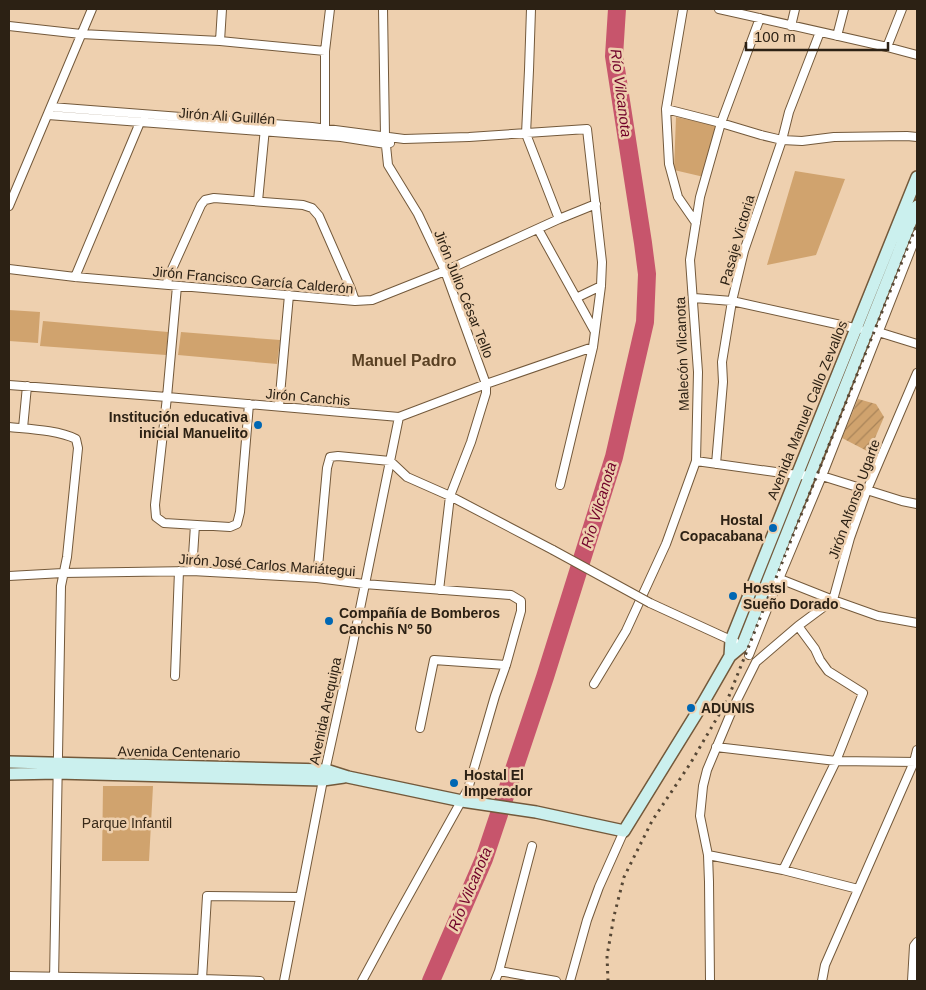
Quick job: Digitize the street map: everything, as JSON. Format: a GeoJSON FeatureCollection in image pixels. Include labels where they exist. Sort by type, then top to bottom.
{"type":"FeatureCollection","features":[{"type":"Feature","properties":{"kind":"street"},"geometry":{"type":"LineString","coordinates":[[9,206],[92,9]]}},
{"type":"Feature","properties":{"kind":"street"},"geometry":{"type":"LineString","coordinates":[[220,42],[222,9]]}},
{"type":"Feature","properties":{"kind":"street"},"geometry":{"type":"LineString","coordinates":[[325,132],[324,51],[330,9]]}},
{"type":"Feature","properties":{"kind":"street","name":"Jirón Julio César Tello"},"geometry":{"type":"LineString","coordinates":[[383,9],[385,140],[388,165],[418,214],[444,271],[486,384]]}},
{"type":"Feature","properties":{"kind":"street"},"geometry":{"type":"LineString","coordinates":[[531,9],[526,134],[559,220]]}},
{"type":"Feature","properties":{"kind":"street"},"geometry":{"type":"LineString","coordinates":[[682,9],[666,109],[669,164],[678,197],[696,223]]}},
{"type":"Feature","properties":{"kind":"street"},"geometry":{"type":"LineString","coordinates":[[719,9],[917,55]]}},
{"type":"Feature","properties":{"kind":"street"},"geometry":{"type":"LineString","coordinates":[[791,26],[795,9]]}},
{"type":"Feature","properties":{"kind":"street"},"geometry":{"type":"LineString","coordinates":[[837,36],[844,9]]}},
{"type":"Feature","properties":{"kind":"street"},"geometry":{"type":"LineString","coordinates":[[886,47],[902,9]]}},
{"type":"Feature","properties":{"kind":"street","name":"Malecón Vilcanota"},"geometry":{"type":"LineString","coordinates":[[594,684],[626,631],[666,544],[696,461],[698,372],[690,260],[700,197],[721,123],[760,18]]}},
{"type":"Feature","properties":{"kind":"street"},"geometry":{"type":"LineString","coordinates":[[9,26],[81,34],[220,42],[324,51]]}},
{"type":"Feature","properties":{"kind":"street","name":"Pasaje Victoria"},"geometry":{"type":"LineString","coordinates":[[716,464],[723,382],[722,362],[732,301],[744,251],[782,140],[789,112],[820,32]]}},
{"type":"Feature","properties":{"kind":"street"},"geometry":{"type":"LineString","coordinates":[[666,109],[782,140],[802,141],[834,137],[917,136]]}},
{"type":"Feature","properties":{"kind":"street","name":"Jirón Ali Guillén"},"geometry":{"type":"LineString","coordinates":[[50,111],[144,114],[325,132],[385,140],[526,134],[587,129],[596,204]]}},
{"type":"Feature","properties":{"kind":"street","name":"Jirón Ali Guillén"},"geometry":{"type":"LineString","coordinates":[[50,111],[140,122],[265,127]]}},
{"type":"Feature","properties":{"kind":"street"},"geometry":{"type":"LineString","coordinates":[[76,277],[144,114]]}},
{"type":"Feature","properties":{"kind":"street"},"geometry":{"type":"LineString","coordinates":[[258,201],[265,127]]}},
{"type":"Feature","properties":{"kind":"street","name":"Avenida Manuel Callo Zevallos"},"geometry":{"type":"LineString","coordinates":[[775,577],[822,476],[917,177]]}},
{"type":"Feature","properties":{"kind":"street"},"geometry":{"type":"LineString","coordinates":[[167,285],[171,270],[201,204],[205,200],[214,198],[258,201],[303,205],[312,208],[319,216],[355,301]]}},
{"type":"Feature","properties":{"kind":"street"},"geometry":{"type":"LineString","coordinates":[[560,485],[593,347],[601,286],[602,262],[596,204]]}},
{"type":"Feature","properties":{"kind":"street","name":"Jirón Francisco García Calderón"},"geometry":{"type":"LineString","coordinates":[[9,269],[177,286],[355,301],[372,300],[444,271],[596,204]]}},
{"type":"Feature","properties":{"kind":"street","name":"Avenida Manuel Callo Zevallos"},"geometry":{"type":"LineString","coordinates":[[730,656],[746,650],[775,577],[810,476],[917,206]]}},
{"type":"Feature","properties":{"kind":"street"},"geometry":{"type":"LineString","coordinates":[[538,229],[595,331]]}},
{"type":"Feature","properties":{"kind":"street","name":"Avenida Manuel Callo Zevallos"},"geometry":{"type":"LineString","coordinates":[[624,831],[730,656],[731,640],[796,475],[917,234]]}},
{"type":"Feature","properties":{"kind":"street"},"geometry":{"type":"LineString","coordinates":[[177,286],[167,397],[154,506],[156,517],[164,522],[195,525],[230,527],[237,524],[240,512],[249,404]]}},
{"type":"Feature","properties":{"kind":"street"},"geometry":{"type":"LineString","coordinates":[[576,298],[601,286]]}},
{"type":"Feature","properties":{"kind":"street"},"geometry":{"type":"LineString","coordinates":[[279,406],[289,295]]}},
{"type":"Feature","properties":{"kind":"street"},"geometry":{"type":"LineString","coordinates":[[694,298],[732,301],[868,330],[917,344]]}},
{"type":"Feature","properties":{"kind":"street","name":"Jirón Canchis"},"geometry":{"type":"LineString","coordinates":[[9,385],[399,417],[486,384],[593,347]]}},
{"type":"Feature","properties":{"kind":"street","name":"Jirón Alfonso Ugarte"},"geometry":{"type":"LineString","coordinates":[[833,600],[850,538],[867,490],[917,373]]}},
{"type":"Feature","properties":{"kind":"street"},"geometry":{"type":"LineString","coordinates":[[439,590],[450,496],[472,442],[486,393],[486,384]]}},
{"type":"Feature","properties":{"kind":"street"},"geometry":{"type":"LineString","coordinates":[[23,428],[27,386]]}},
{"type":"Feature","properties":{"kind":"street","name":"Avenida Arequipa"},"geometry":{"type":"LineString","coordinates":[[284,981],[324,775],[399,417]]}},
{"type":"Feature","properties":{"kind":"street"},"geometry":{"type":"LineString","coordinates":[[9,428],[67,434],[76,439],[78,448],[67,557],[61,586],[54,979]]}},
{"type":"Feature","properties":{"kind":"street"},"geometry":{"type":"LineString","coordinates":[[317,578],[327,468],[330,457],[390,460],[408,477],[450,496],[650,603],[731,640],[746,650],[756,662]]}},
{"type":"Feature","properties":{"kind":"street"},"geometry":{"type":"LineString","coordinates":[[696,461],[796,475],[822,476],[917,504]]}},
{"type":"Feature","properties":{"kind":"street"},"geometry":{"type":"LineString","coordinates":[[192,571],[195,525]]}},
{"type":"Feature","properties":{"kind":"street"},"geometry":{"type":"LineString","coordinates":[[760,568],[775,577],[833,600],[878,616],[917,624]]}},
{"type":"Feature","properties":{"kind":"street"},"geometry":{"type":"LineString","coordinates":[[175,676],[179,571]]}},
{"type":"Feature","properties":{"kind":"street","name":"Jirón José Carlos Mariátegui"},"geometry":{"type":"LineString","coordinates":[[9,576],[63,573],[192,571],[317,578],[364,584],[512,596],[521,601],[521,611],[506,665]]}},
{"type":"Feature","properties":{"kind":"street"},"geometry":{"type":"LineString","coordinates":[[710,981],[708,856],[700,816],[703,786],[707,770],[733,708],[756,662],[798,626],[833,600]]}},
{"type":"Feature","properties":{"kind":"street"},"geometry":{"type":"LineString","coordinates":[[782,870],[836,761],[863,693],[828,671],[798,626]]}},
{"type":"Feature","properties":{"kind":"street"},"geometry":{"type":"LineString","coordinates":[[362,981],[468,789],[494,696],[506,665],[434,660],[420,728]]}},
{"type":"Feature","properties":{"kind":"street"},"geometry":{"type":"LineString","coordinates":[[716,747],[836,761],[916,762]]}},
{"type":"Feature","properties":{"kind":"street"},"geometry":{"type":"LineString","coordinates":[[822,981],[825,965],[916,762],[917,750]]}},
{"type":"Feature","properties":{"kind":"street"},"geometry":{"type":"LineString","coordinates":[[9,762],[58,768],[348,777],[462,801],[536,812],[624,831],[599,887],[587,920],[570,981]]}},
{"type":"Feature","properties":{"kind":"street"},"geometry":{"type":"LineString","coordinates":[[9,774],[58,768]]}},
{"type":"Feature","properties":{"kind":"street"},"geometry":{"type":"LineString","coordinates":[[495,981],[532,846]]}},
{"type":"Feature","properties":{"kind":"street"},"geometry":{"type":"LineString","coordinates":[[708,856],[782,870],[858,889]]}},
{"type":"Feature","properties":{"kind":"street"},"geometry":{"type":"LineString","coordinates":[[202,979],[207,896],[300,897]]}},
{"type":"Feature","properties":{"kind":"street"},"geometry":{"type":"LineString","coordinates":[[912,981],[916,944]]}},
{"type":"Feature","properties":{"kind":"street"},"geometry":{"type":"LineString","coordinates":[[499,971],[556,981]]}},
{"type":"Feature","properties":{"kind":"street"},"geometry":{"type":"LineString","coordinates":[[9,976],[54,979],[260,981]]}},
{"type":"Feature","properties":{"kind":"green space"},"geometry":{"type":"Polygon","coordinates":[[[676,117],[717,126],[704,177],[674,170],[676,117]]]}},
{"type":"Feature","properties":{"kind":"green space"},"geometry":{"type":"Polygon","coordinates":[[[795,171],[845,179],[816,255],[767,265],[795,171]]]}},
{"type":"Feature","properties":{"kind":"green space"},"geometry":{"type":"Polygon","coordinates":[[[9,310],[40,312],[38,343],[9,341],[9,310]]]}},
{"type":"Feature","properties":{"kind":"green space"},"geometry":{"type":"Polygon","coordinates":[[[43,321],[168,332],[166,355],[40,346],[43,321]]]}},
{"type":"Feature","properties":{"kind":"green space"},"geometry":{"type":"Polygon","coordinates":[[[181,332],[280,340],[277,364],[178,355],[181,332]]]}},
{"type":"Feature","properties":{"kind":"green space"},"geometry":{"type":"Polygon","coordinates":[[[858,399],[876,404],[884,417],[869,452],[842,438],[858,399]]]}},
{"type":"Feature","properties":{"kind":"green space","name":"Parque Infantil"},"geometry":{"type":"Polygon","coordinates":[[[103,786],[153,786],[149,861],[102,861],[103,786]]]}},
{"type":"Feature","properties":{"kind":"waterway","name":"Río Vilcanota"},"geometry":{"type":"LineString","coordinates":[[431,981],[484,859],[545,677],[614,457],[645,322],[647,274],[614,56],[617,9]]}},
{"type":"Feature","properties":{"kind":"railway"},"geometry":{"type":"LineString","coordinates":[[608,981],[607,956],[614,916],[624,877],[652,821],[690,764],[727,701],[917,224]]}},
{"type":"Feature","properties":{"kind":"place","name":"Institución educativa inicial Manuelito"},"geometry":{"type":"Point","coordinates":[258,425]}},
{"type":"Feature","properties":{"kind":"place","name":"Hostal Copacabana"},"geometry":{"type":"Point","coordinates":[773,528]}},
{"type":"Feature","properties":{"kind":"place","name":"Hostsl Sueño Dorado"},"geometry":{"type":"Point","coordinates":[733,596]}},
{"type":"Feature","properties":{"kind":"place","name":"Compañía de Bomberos Canchis Nº 50"},"geometry":{"type":"Point","coordinates":[329,621]}},
{"type":"Feature","properties":{"kind":"place","name":"ADUNIS"},"geometry":{"type":"Point","coordinates":[691,708]}},
{"type":"Feature","properties":{"kind":"place","name":"Hostal El Imperador"},"geometry":{"type":"Point","coordinates":[454,783]}},
{"type":"Feature","properties":{"kind":"district","name":"Manuel Padro"},"geometry":{"type":"Point","coordinates":[404,360]}}]}
